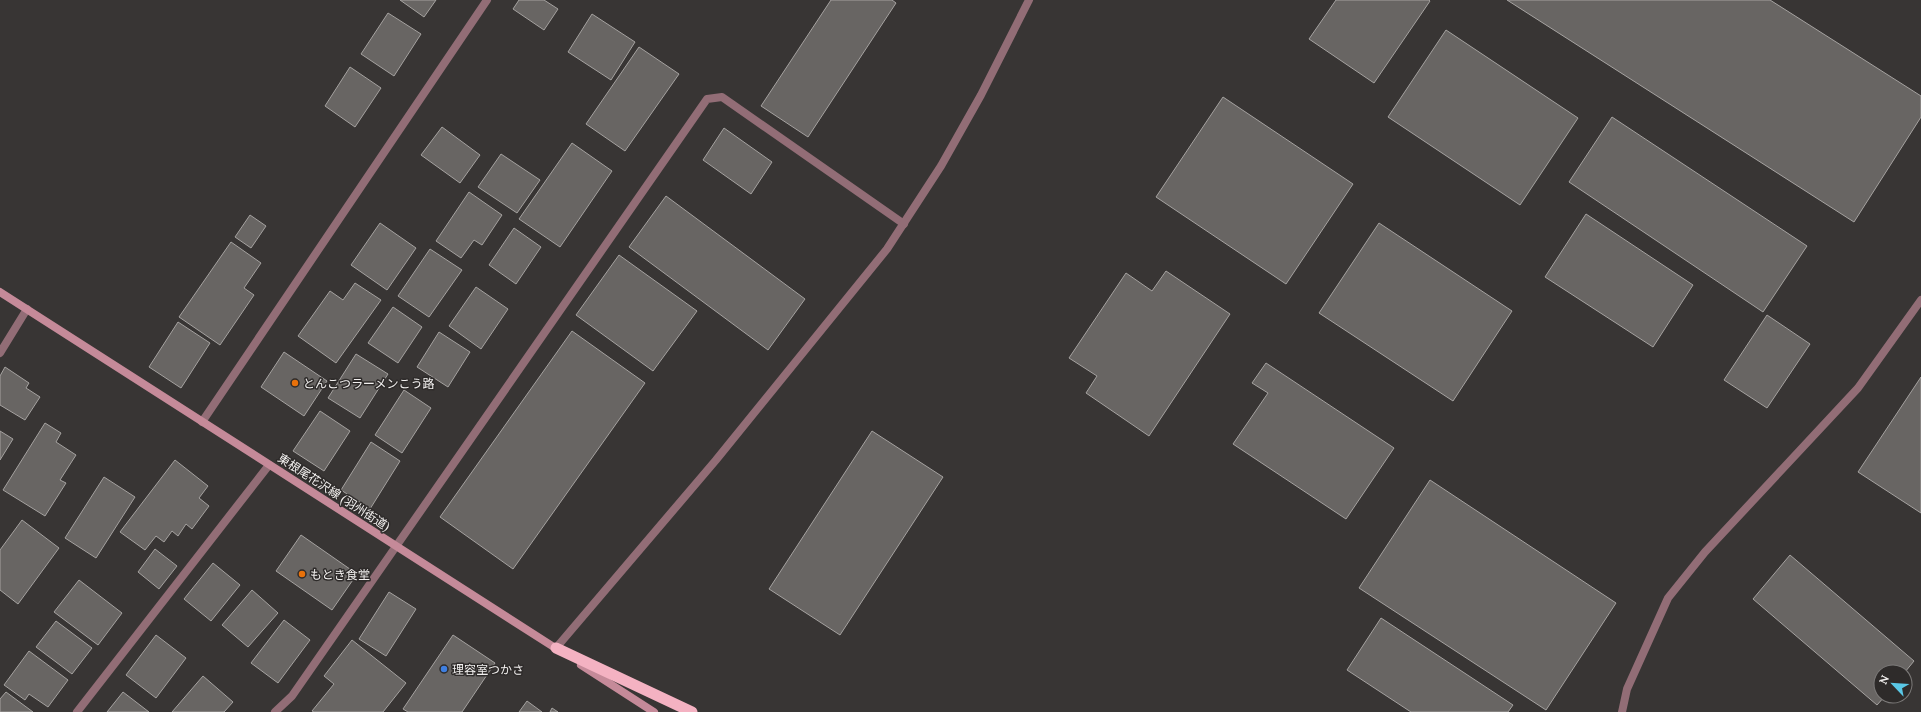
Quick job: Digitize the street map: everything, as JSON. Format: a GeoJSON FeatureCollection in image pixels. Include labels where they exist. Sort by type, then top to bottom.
{"type":"FeatureCollection","features":[{"type":"Feature","properties":{"kind":"highway"},"geometry":{"type":"LineString","coordinates":[[556,648],[692,712]]}},
{"type":"Feature","properties":{"kind":"main road","name":"東根尾花沢線 (羽州街道)"},"geometry":{"type":"LineString","coordinates":[[0,292],[654,712]]}},
{"type":"Feature","properties":{"kind":"street"},"geometry":{"type":"LineString","coordinates":[[202,422],[487,0]]}},
{"type":"Feature","properties":{"kind":"street"},"geometry":{"type":"LineString","coordinates":[[556,648],[721,454],[887,249],[952,147],[1029,0]]}},
{"type":"Feature","properties":{"kind":"street"},"geometry":{"type":"LineString","coordinates":[[274,712],[292,696],[707,99],[722,97],[904,224]]}},
{"type":"Feature","properties":{"kind":"street"},"geometry":{"type":"LineString","coordinates":[[1622,712],[1627,690],[1668,598],[1705,552],[1858,388],[1921,300]]}},
{"type":"Feature","properties":{"kind":"street"},"geometry":{"type":"LineString","coordinates":[[0,353],[27,309]]}},
{"type":"Feature","properties":{"kind":"street"},"geometry":{"type":"LineString","coordinates":[[77,712],[269,465]]}},
{"type":"Feature","properties":{"kind":"building"},"geometry":{"type":"Polygon","coordinates":[[[400,0],[436,0],[424,17],[400,0]]]}},
{"type":"Feature","properties":{"kind":"building"},"geometry":{"type":"Polygon","coordinates":[[[519,0],[544,0],[558,9],[544,30],[513,9],[519,0]]]}},
{"type":"Feature","properties":{"kind":"building"},"geometry":{"type":"Polygon","coordinates":[[[831,0],[892,0],[896,3],[808,137],[761,106],[831,0]]]}},
{"type":"Feature","properties":{"kind":"building"},"geometry":{"type":"Polygon","coordinates":[[[1336,0],[1430,1],[1374,83],[1309,39],[1336,0]]]}},
{"type":"Feature","properties":{"kind":"building"},"geometry":{"type":"Polygon","coordinates":[[[1507,0],[1770,0],[1921,96],[1921,117],[1854,222],[1507,0]]]}},
{"type":"Feature","properties":{"kind":"building"},"geometry":{"type":"Polygon","coordinates":[[[388,13],[421,34],[394,76],[361,54],[388,13]]]}},
{"type":"Feature","properties":{"kind":"building"},"geometry":{"type":"Polygon","coordinates":[[[592,14],[635,42],[611,80],[568,52],[592,14]]]}},
{"type":"Feature","properties":{"kind":"building"},"geometry":{"type":"Polygon","coordinates":[[[1446,30],[1578,118],[1520,205],[1388,117],[1446,30]]]}},
{"type":"Feature","properties":{"kind":"building"},"geometry":{"type":"Polygon","coordinates":[[[639,47],[679,74],[625,151],[586,124],[639,47]]]}},
{"type":"Feature","properties":{"kind":"building"},"geometry":{"type":"Polygon","coordinates":[[[350,67],[381,88],[355,127],[325,106],[350,67]]]}},
{"type":"Feature","properties":{"kind":"building"},"geometry":{"type":"Polygon","coordinates":[[[1223,97],[1353,184],[1286,284],[1156,197],[1223,97]]]}},
{"type":"Feature","properties":{"kind":"building"},"geometry":{"type":"Polygon","coordinates":[[[1612,117],[1807,246],[1763,312],[1569,182],[1612,117]]]}},
{"type":"Feature","properties":{"kind":"building"},"geometry":{"type":"Polygon","coordinates":[[[442,127],[480,155],[460,183],[421,155],[442,127]]]}},
{"type":"Feature","properties":{"kind":"building"},"geometry":{"type":"Polygon","coordinates":[[[724,128],[772,162],[751,194],[703,160],[724,128]]]}},
{"type":"Feature","properties":{"kind":"building"},"geometry":{"type":"Polygon","coordinates":[[[572,143],[612,171],[560,247],[519,219],[572,143]]]}},
{"type":"Feature","properties":{"kind":"building"},"geometry":{"type":"Polygon","coordinates":[[[501,154],[540,180],[517,213],[478,187],[501,154]]]}},
{"type":"Feature","properties":{"kind":"building"},"geometry":{"type":"Polygon","coordinates":[[[469,192],[502,215],[482,245],[474,240],[461,258],[436,241],[469,192]]]}},
{"type":"Feature","properties":{"kind":"building"},"geometry":{"type":"Polygon","coordinates":[[[666,196],[805,299],[768,350],[629,247],[666,196]]]}},
{"type":"Feature","properties":{"kind":"building"},"geometry":{"type":"Polygon","coordinates":[[[1586,214],[1693,285],[1653,347],[1545,277],[1586,214]]]}},
{"type":"Feature","properties":{"kind":"building"},"geometry":{"type":"Polygon","coordinates":[[[250,215],[266,226],[251,248],[235,237],[250,215]]]}},
{"type":"Feature","properties":{"kind":"building"},"geometry":{"type":"Polygon","coordinates":[[[380,223],[416,248],[387,290],[351,265],[380,223]]]}},
{"type":"Feature","properties":{"kind":"building"},"geometry":{"type":"Polygon","coordinates":[[[1379,223],[1512,311],[1453,401],[1319,313],[1379,223]]]}},
{"type":"Feature","properties":{"kind":"building"},"geometry":{"type":"Polygon","coordinates":[[[514,228],[541,247],[516,284],[489,265],[514,228]]]}},
{"type":"Feature","properties":{"kind":"building"},"geometry":{"type":"Polygon","coordinates":[[[231,242],[261,263],[244,288],[254,295],[220,345],[179,317],[231,242]]]}},
{"type":"Feature","properties":{"kind":"building"},"geometry":{"type":"Polygon","coordinates":[[[430,249],[462,270],[429,317],[398,296],[430,249]]]}},
{"type":"Feature","properties":{"kind":"building"},"geometry":{"type":"Polygon","coordinates":[[[619,255],[697,311],[653,371],[576,315],[619,255]]]}},
{"type":"Feature","properties":{"kind":"building"},"geometry":{"type":"Polygon","coordinates":[[[1166,271],[1230,314],[1149,436],[1086,393],[1097,376],[1069,358],[1126,273],[1152,291],[1166,271]]]}},
{"type":"Feature","properties":{"kind":"building"},"geometry":{"type":"Polygon","coordinates":[[[355,283],[381,300],[336,363],[298,336],[330,291],[343,300],[355,283]]]}},
{"type":"Feature","properties":{"kind":"building"},"geometry":{"type":"Polygon","coordinates":[[[476,287],[508,309],[481,349],[449,326],[476,287]]]}},
{"type":"Feature","properties":{"kind":"building"},"geometry":{"type":"Polygon","coordinates":[[[393,307],[422,327],[398,363],[368,343],[393,307]]]}},
{"type":"Feature","properties":{"kind":"building"},"geometry":{"type":"Polygon","coordinates":[[[1767,315],[1810,344],[1767,408],[1724,380],[1767,315]]]}},
{"type":"Feature","properties":{"kind":"building"},"geometry":{"type":"Polygon","coordinates":[[[178,322],[210,343],[181,388],[149,367],[178,322]]]}},
{"type":"Feature","properties":{"kind":"building"},"geometry":{"type":"Polygon","coordinates":[[[572,331],[645,383],[513,569],[440,517],[572,331]]]}},
{"type":"Feature","properties":{"kind":"building"},"geometry":{"type":"Polygon","coordinates":[[[439,332],[470,352],[448,387],[417,367],[439,332]]]}},
{"type":"Feature","properties":{"kind":"building"},"geometry":{"type":"Polygon","coordinates":[[[284,352],[327,381],[304,416],[261,387],[284,352]]]}},
{"type":"Feature","properties":{"kind":"building"},"geometry":{"type":"Polygon","coordinates":[[[356,354],[388,374],[360,418],[328,398],[356,354]]]}},
{"type":"Feature","properties":{"kind":"building"},"geometry":{"type":"Polygon","coordinates":[[[1266,363],[1394,448],[1346,519],[1233,444],[1268,393],[1252,383],[1266,363]]]}},
{"type":"Feature","properties":{"kind":"building"},"geometry":{"type":"Polygon","coordinates":[[[5,367],[29,383],[26,388],[40,397],[25,420],[0,405],[0,376],[5,367]]]}},
{"type":"Feature","properties":{"kind":"building"},"geometry":{"type":"Polygon","coordinates":[[[1921,377],[1921,513],[1858,472],[1921,377]]]}},
{"type":"Feature","properties":{"kind":"building"},"geometry":{"type":"Polygon","coordinates":[[[404,390],[431,408],[402,453],[375,435],[404,390]]]}},
{"type":"Feature","properties":{"kind":"building"},"geometry":{"type":"Polygon","coordinates":[[[320,411],[350,431],[324,471],[293,451],[320,411]]]}},
{"type":"Feature","properties":{"kind":"building"},"geometry":{"type":"Polygon","coordinates":[[[45,423],[61,433],[56,442],[76,455],[60,480],[66,483],[45,516],[3,490],[45,423]]]}},
{"type":"Feature","properties":{"kind":"building"},"geometry":{"type":"Polygon","coordinates":[[[0,431],[13,439],[0,460],[0,431]]]}},
{"type":"Feature","properties":{"kind":"building"},"geometry":{"type":"Polygon","coordinates":[[[872,431],[943,477],[840,635],[769,589],[872,431]]]}},
{"type":"Feature","properties":{"kind":"building"},"geometry":{"type":"Polygon","coordinates":[[[371,442],[400,461],[370,509],[341,490],[371,442]]]}},
{"type":"Feature","properties":{"kind":"building"},"geometry":{"type":"Polygon","coordinates":[[[175,460],[208,486],[199,498],[209,506],[192,529],[186,524],[178,536],[172,531],[164,542],[156,536],[145,550],[120,532],[175,460]]]}},
{"type":"Feature","properties":{"kind":"building"},"geometry":{"type":"Polygon","coordinates":[[[104,477],[135,497],[96,558],[65,538],[104,477]]]}},
{"type":"Feature","properties":{"kind":"building"},"geometry":{"type":"Polygon","coordinates":[[[1430,480],[1616,603],[1546,710],[1359,588],[1430,480]]]}},
{"type":"Feature","properties":{"kind":"building"},"geometry":{"type":"Polygon","coordinates":[[[22,520],[59,548],[18,604],[0,590],[0,550],[22,520]]]}},
{"type":"Feature","properties":{"kind":"building"},"geometry":{"type":"Polygon","coordinates":[[[301,535],[357,574],[332,610],[276,571],[301,535]]]}},
{"type":"Feature","properties":{"kind":"building"},"geometry":{"type":"Polygon","coordinates":[[[155,549],[177,566],[159,589],[138,572],[155,549]]]}},
{"type":"Feature","properties":{"kind":"building"},"geometry":{"type":"Polygon","coordinates":[[[1790,555],[1914,661],[1912,664],[1873,664],[1873,702],[1753,599],[1790,555]]]}},
{"type":"Feature","properties":{"kind":"building"},"geometry":{"type":"Polygon","coordinates":[[[213,563],[240,585],[211,621],[184,599],[213,563]]]}},
{"type":"Feature","properties":{"kind":"building"},"geometry":{"type":"Polygon","coordinates":[[[79,580],[122,613],[98,645],[54,612],[79,580]]]}},
{"type":"Feature","properties":{"kind":"building"},"geometry":{"type":"Polygon","coordinates":[[[252,590],[278,613],[248,647],[222,625],[252,590]]]}},
{"type":"Feature","properties":{"kind":"building"},"geometry":{"type":"Polygon","coordinates":[[[389,592],[416,609],[386,656],[359,639],[389,592]]]}},
{"type":"Feature","properties":{"kind":"building"},"geometry":{"type":"Polygon","coordinates":[[[1381,618],[1513,705],[1508,712],[1411,712],[1347,670],[1381,618]]]}},
{"type":"Feature","properties":{"kind":"building"},"geometry":{"type":"Polygon","coordinates":[[[284,620],[310,640],[278,683],[251,663],[284,620]]]}},
{"type":"Feature","properties":{"kind":"building"},"geometry":{"type":"Polygon","coordinates":[[[56,621],[92,648],[72,674],[36,647],[56,621]]]}},
{"type":"Feature","properties":{"kind":"building"},"geometry":{"type":"Polygon","coordinates":[[[156,635],[186,658],[156,698],[126,675],[156,635]]]}},
{"type":"Feature","properties":{"kind":"building"},"geometry":{"type":"Polygon","coordinates":[[[453,635],[495,663],[462,712],[408,712],[403,709],[453,635]]]}},
{"type":"Feature","properties":{"kind":"building"},"geometry":{"type":"Polygon","coordinates":[[[352,640],[406,683],[383,712],[312,711],[334,684],[324,676],[352,640]]]}},
{"type":"Feature","properties":{"kind":"building"},"geometry":{"type":"Polygon","coordinates":[[[29,651],[68,680],[48,707],[29,694],[25,700],[4,685],[29,651]]]}},
{"type":"Feature","properties":{"kind":"building"},"geometry":{"type":"Polygon","coordinates":[[[203,676],[233,702],[224,712],[172,712],[203,676]]]}},
{"type":"Feature","properties":{"kind":"building"},"geometry":{"type":"Polygon","coordinates":[[[6,692],[33,712],[0,712],[0,699],[6,692]]]}},
{"type":"Feature","properties":{"kind":"building"},"geometry":{"type":"Polygon","coordinates":[[[123,692],[149,712],[107,712],[123,692]]]}},
{"type":"Feature","properties":{"kind":"building"},"geometry":{"type":"Polygon","coordinates":[[[527,701],[542,712],[519,712],[527,701]]]}},
{"type":"Feature","properties":{"kind":"building"},"geometry":{"type":"Polygon","coordinates":[[[552,708],[558,712],[550,712],[552,708]]]}},
{"type":"Feature","properties":{"kind":"place","name":"とんこつラーメンこう路"},"geometry":{"type":"Point","coordinates":[295,383]}},
{"type":"Feature","properties":{"kind":"place","name":"もとき食堂"},"geometry":{"type":"Point","coordinates":[302,574]}},
{"type":"Feature","properties":{"kind":"place","name":"理容室つかさ"},"geometry":{"type":"Point","coordinates":[444,669]}}]}
